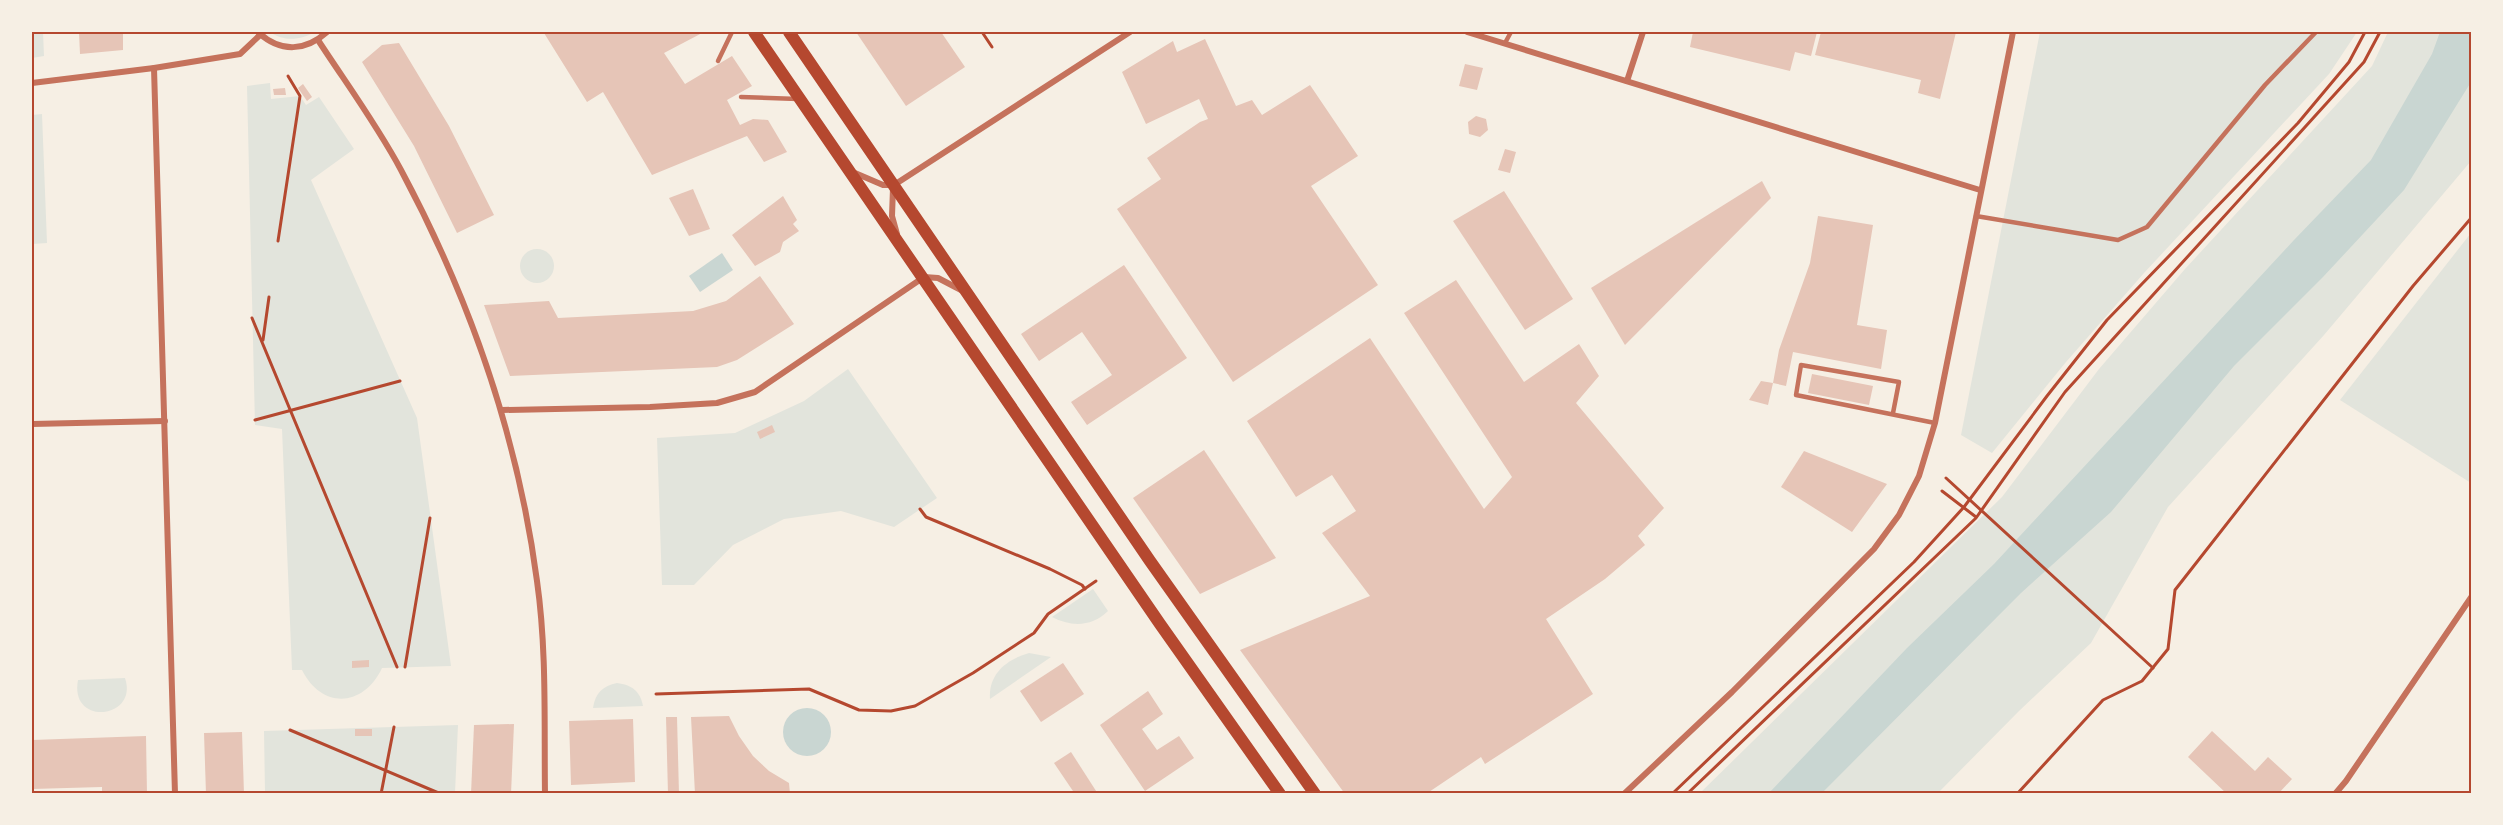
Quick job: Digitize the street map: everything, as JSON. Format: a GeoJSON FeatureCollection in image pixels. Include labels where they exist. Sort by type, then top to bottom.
{"type":"FeatureCollection","features":[{"type":"Feature","properties":{"kind":"main road"},"geometry":{"type":"LineString","coordinates":[[754,32],[897,237],[1160,624],[1280,794]]}},
{"type":"Feature","properties":{"kind":"main road"},"geometry":{"type":"LineString","coordinates":[[789,32],[1149,561],[1315,794]]}},
{"type":"Feature","properties":{"kind":"street"},"geometry":{"type":"LineString","coordinates":[[32,83],[154,68],[240,54],[259,33],[282,47],[307,45],[318,40],[327,32]]}},
{"type":"Feature","properties":{"kind":"street"},"geometry":{"type":"LineString","coordinates":[[850,171],[883,186],[894,184],[1130,32]]}},
{"type":"Feature","properties":{"kind":"street"},"geometry":{"type":"LineString","coordinates":[[1467,32],[1980,190]]}},
{"type":"Feature","properties":{"kind":"street"},"geometry":{"type":"LineString","coordinates":[[1627,81],[1643,32]]}},
{"type":"Feature","properties":{"kind":"street"},"geometry":{"type":"LineString","coordinates":[[1624,794],[1732,692],[1874,549],[1899,515],[1919,476],[1935,423],[2013,32]]}},
{"type":"Feature","properties":{"kind":"street"},"geometry":{"type":"LineString","coordinates":[[318,40],[401,168],[459,291],[502,410],[538,581],[543,654],[545,794]]}},
{"type":"Feature","properties":{"kind":"street"},"geometry":{"type":"LineString","coordinates":[[154,68],[175,794]]}},
{"type":"Feature","properties":{"kind":"street"},"geometry":{"type":"LineString","coordinates":[[894,184],[892,216],[897,237]]}},
{"type":"Feature","properties":{"kind":"street"},"geometry":{"type":"LineString","coordinates":[[502,410],[717,403],[755,392],[924,277],[938,278],[952,284],[971,298]]}},
{"type":"Feature","properties":{"kind":"street"},"geometry":{"type":"LineString","coordinates":[[32,424],[165,421]]}},
{"type":"Feature","properties":{"kind":"street"},"geometry":{"type":"LineString","coordinates":[[2335,794],[2472,596]]}},
{"type":"Feature","properties":{"kind":"lane"},"geometry":{"type":"LineString","coordinates":[[717,61],[732,32]]}},
{"type":"Feature","properties":{"kind":"lane"},"geometry":{"type":"LineString","coordinates":[[1505,43],[1511,32]]}},
{"type":"Feature","properties":{"kind":"lane"},"geometry":{"type":"LineString","coordinates":[[1976,216],[2118,240],[2147,227],[2265,85],[2316,32]]}},
{"type":"Feature","properties":{"kind":"lane"},"geometry":{"type":"LineString","coordinates":[[741,97],[801,100]]}},
{"type":"Feature","properties":{"kind":"lane"},"geometry":{"type":"LineString","coordinates":[[1893,414],[1899,382],[1801,365],[1796,395],[1935,423]]}},
{"type":"Feature","properties":{"kind":"path"},"geometry":{"type":"LineString","coordinates":[[982,32],[992,47]]}},
{"type":"Feature","properties":{"kind":"path"},"geometry":{"type":"LineString","coordinates":[[1672,794],[1914,562],[1965,507],[2047,396],[2107,320],[2298,123],[2349,63],[2365,32]]}},
{"type":"Feature","properties":{"kind":"path"},"geometry":{"type":"LineString","coordinates":[[1687,794],[1976,518],[2065,392],[2364,63],[2380,32]]}},
{"type":"Feature","properties":{"kind":"path"},"geometry":{"type":"LineString","coordinates":[[278,241],[300,96],[288,76]]}},
{"type":"Feature","properties":{"kind":"path"},"geometry":{"type":"LineString","coordinates":[[2017,794],[2103,700],[2142,681],[2168,649],[2175,590],[2412,286],[2472,217]]}},
{"type":"Feature","properties":{"kind":"path"},"geometry":{"type":"LineString","coordinates":[[262,342],[269,297]]}},
{"type":"Feature","properties":{"kind":"path"},"geometry":{"type":"LineString","coordinates":[[252,318],[397,667]]}},
{"type":"Feature","properties":{"kind":"path"},"geometry":{"type":"LineString","coordinates":[[255,420],[400,381]]}},
{"type":"Feature","properties":{"kind":"path"},"geometry":{"type":"LineString","coordinates":[[1946,478],[2153,668]]}},
{"type":"Feature","properties":{"kind":"path"},"geometry":{"type":"LineString","coordinates":[[1942,491],[1976,518]]}},
{"type":"Feature","properties":{"kind":"path"},"geometry":{"type":"LineString","coordinates":[[920,509],[926,517],[1050,569],[1082,585],[1085,590]]}},
{"type":"Feature","properties":{"kind":"path"},"geometry":{"type":"LineString","coordinates":[[405,667],[430,518]]}},
{"type":"Feature","properties":{"kind":"path"},"geometry":{"type":"LineString","coordinates":[[656,694],[809,689],[860,710],[891,711],[915,706],[973,673],[1034,633],[1048,614],[1096,581]]}},
{"type":"Feature","properties":{"kind":"path"},"geometry":{"type":"LineString","coordinates":[[381,794],[394,727]]}},
{"type":"Feature","properties":{"kind":"path"},"geometry":{"type":"LineString","coordinates":[[290,730],[441,794]]}},
{"type":"Feature","properties":{"kind":"shaded area"},"geometry":{"type":"Polygon","coordinates":[[[32,32],[43,32],[44,56],[32,58],[32,32]]]}},
{"type":"Feature","properties":{"kind":"shaded area"},"geometry":{"type":"Polygon","coordinates":[[[270,32],[315,32],[304,37],[287,39],[270,32]]]}},
{"type":"Feature","properties":{"kind":"shaded area"},"geometry":{"type":"Polygon","coordinates":[[[2040,32],[2357,32],[2329,74],[2144,273],[2066,362],[1992,453],[1961,435],[2040,32]]]}},
{"type":"Feature","properties":{"kind":"shaded area"},"geometry":{"type":"Polygon","coordinates":[[[2388,32],[2471,32],[2471,161],[2324,335],[2168,507],[2091,643],[2019,711],[1938,793],[1699,794],[2002,497],[2099,369],[2185,269],[2372,66],[2388,32]]]}},
{"type":"Feature","properties":{"kind":"shaded area"},"geometry":{"type":"Polygon","coordinates":[[[2440,32],[2471,32],[2471,82],[2404,190],[2323,277],[2234,366],[2111,512],[2021,593],[1822,793],[1768,794],[1907,648],[1994,564],[2371,160],[2432,54],[2440,32]]]}},
{"type":"Feature","properties":{"kind":"shaded area"},"geometry":{"type":"Polygon","coordinates":[[[270,83],[271,99],[300,96],[306,105],[319,97],[354,149],[311,180],[417,418],[451,666],[382,668],[365,690],[343,699],[320,692],[310,683],[302,670],[292,670],[282,429],[255,425],[247,86],[270,83]]]}},
{"type":"Feature","properties":{"kind":"shaded area"},"geometry":{"type":"Polygon","coordinates":[[[42,114],[47,243],[32,244],[32,115],[42,114]]]}},
{"type":"Feature","properties":{"kind":"shaded area"},"geometry":{"type":"Polygon","coordinates":[[[2471,233],[2471,483],[2340,400],[2471,233]]]}},
{"type":"Feature","properties":{"kind":"shaded area"},"geometry":{"type":"Polygon","coordinates":[[[537,249],[549,254],[554,266],[549,278],[537,283],[525,278],[520,266],[525,254],[537,249]]]}},
{"type":"Feature","properties":{"kind":"shaded area"},"geometry":{"type":"Polygon","coordinates":[[[722,253],[733,270],[700,292],[689,276],[722,253]]]}},
{"type":"Feature","properties":{"kind":"shaded area"},"geometry":{"type":"Polygon","coordinates":[[[848,369],[937,498],[894,527],[841,511],[784,519],[733,545],[694,585],[662,585],[657,438],[735,433],[804,401],[848,369]]]}},
{"type":"Feature","properties":{"kind":"shaded area"},"geometry":{"type":"Polygon","coordinates":[[[1093,589],[1108,611],[1102,616],[1081,624],[1067,623],[1052,617],[1093,589]]]}},
{"type":"Feature","properties":{"kind":"shaded area"},"geometry":{"type":"Polygon","coordinates":[[[1029,653],[1051,657],[990,699],[992,682],[1000,669],[1013,659],[1029,653]]]}},
{"type":"Feature","properties":{"kind":"shaded area"},"geometry":{"type":"Polygon","coordinates":[[[125,678],[127,692],[122,702],[114,709],[103,712],[93,711],[84,705],[78,695],[78,680],[125,678]]]}},
{"type":"Feature","properties":{"kind":"shaded area"},"geometry":{"type":"Polygon","coordinates":[[[617,683],[627,685],[634,690],[640,696],[643,706],[593,708],[600,691],[617,683]]]}},
{"type":"Feature","properties":{"kind":"shaded area"},"geometry":{"type":"Polygon","coordinates":[[[807,708],[824,715],[831,732],[824,749],[807,756],[790,749],[783,732],[790,715],[807,708]]]}},
{"type":"Feature","properties":{"kind":"shaded area"},"geometry":{"type":"Polygon","coordinates":[[[458,725],[455,793],[265,793],[264,731],[458,725]]]}},
{"type":"Feature","properties":{"kind":"building"},"geometry":{"type":"Polygon","coordinates":[[[79,32],[123,32],[123,50],[80,54],[79,32]]]}},
{"type":"Feature","properties":{"kind":"building"},"geometry":{"type":"Polygon","coordinates":[[[704,32],[664,53],[685,84],[732,56],[752,86],[727,100],[740,125],[753,119],[768,120],[787,152],[764,162],[747,136],[652,175],[603,92],[587,102],[544,33],[704,32]]]}},
{"type":"Feature","properties":{"kind":"building"},"geometry":{"type":"Polygon","coordinates":[[[856,32],[941,32],[965,67],[906,106],[856,32]]]}},
{"type":"Feature","properties":{"kind":"building"},"geometry":{"type":"Polygon","coordinates":[[[1693,32],[1817,32],[1811,56],[1795,52],[1790,71],[1690,47],[1693,32]]]}},
{"type":"Feature","properties":{"kind":"building"},"geometry":{"type":"Polygon","coordinates":[[[1821,32],[1956,32],[1940,99],[1918,93],[1921,80],[1815,55],[1821,32]]]}},
{"type":"Feature","properties":{"kind":"building"},"geometry":{"type":"Polygon","coordinates":[[[1205,39],[1236,106],[1252,100],[1262,115],[1310,85],[1358,156],[1311,186],[1378,285],[1233,382],[1117,209],[1161,179],[1147,158],[1208,119],[1199,99],[1146,124],[1122,72],[1173,41],[1177,52],[1205,39]]]}},
{"type":"Feature","properties":{"kind":"building"},"geometry":{"type":"Polygon","coordinates":[[[399,43],[449,126],[494,215],[457,233],[414,146],[362,62],[382,45],[399,43]]]}},
{"type":"Feature","properties":{"kind":"building"},"geometry":{"type":"Polygon","coordinates":[[[1465,64],[1483,68],[1477,90],[1459,86],[1465,64]]]}},
{"type":"Feature","properties":{"kind":"building"},"geometry":{"type":"Polygon","coordinates":[[[303,84],[312,97],[307,101],[298,88],[303,84]]]}},
{"type":"Feature","properties":{"kind":"building"},"geometry":{"type":"Polygon","coordinates":[[[285,88],[286,95],[274,95],[273,89],[285,88]]]}},
{"type":"Feature","properties":{"kind":"building"},"geometry":{"type":"Polygon","coordinates":[[[1476,116],[1486,119],[1488,130],[1480,137],[1469,134],[1468,122],[1476,116]]]}},
{"type":"Feature","properties":{"kind":"building"},"geometry":{"type":"Polygon","coordinates":[[[1505,149],[1516,152],[1510,173],[1498,170],[1505,149]]]}},
{"type":"Feature","properties":{"kind":"building"},"geometry":{"type":"Polygon","coordinates":[[[1762,181],[1771,198],[1625,345],[1591,288],[1762,181]]]}},
{"type":"Feature","properties":{"kind":"building"},"geometry":{"type":"Polygon","coordinates":[[[693,189],[710,229],[689,236],[669,198],[693,189]]]}},
{"type":"Feature","properties":{"kind":"building"},"geometry":{"type":"Polygon","coordinates":[[[1504,191],[1573,299],[1525,330],[1453,221],[1504,191]]]}},
{"type":"Feature","properties":{"kind":"building"},"geometry":{"type":"Polygon","coordinates":[[[783,196],[797,220],[793,224],[799,231],[783,242],[780,252],[755,266],[732,235],[783,196]]]}},
{"type":"Feature","properties":{"kind":"building"},"geometry":{"type":"Polygon","coordinates":[[[1818,216],[1873,225],[1857,325],[1887,330],[1881,369],[1793,352],[1786,386],[1773,383],[1779,350],[1810,263],[1818,216]]]}},
{"type":"Feature","properties":{"kind":"building"},"geometry":{"type":"Polygon","coordinates":[[[1124,265],[1187,358],[1087,425],[1071,402],[1112,375],[1082,332],[1039,361],[1021,334],[1124,265]]]}},
{"type":"Feature","properties":{"kind":"building"},"geometry":{"type":"Polygon","coordinates":[[[760,276],[794,324],[737,360],[717,367],[510,376],[484,305],[549,301],[558,318],[693,311],[726,301],[760,276]]]}},
{"type":"Feature","properties":{"kind":"building"},"geometry":{"type":"Polygon","coordinates":[[[1456,280],[1524,382],[1579,344],[1599,376],[1576,403],[1664,508],[1638,536],[1645,545],[1605,579],[1546,619],[1593,694],[1485,764],[1481,757],[1426,794],[1345,794],[1240,650],[1370,596],[1322,533],[1356,511],[1332,475],[1296,497],[1247,421],[1370,338],[1484,509],[1512,477],[1404,313],[1456,280]]]}},
{"type":"Feature","properties":{"kind":"building"},"geometry":{"type":"Polygon","coordinates":[[[1812,374],[1873,386],[1869,405],[1808,393],[1812,374]]]}},
{"type":"Feature","properties":{"kind":"building"},"geometry":{"type":"Polygon","coordinates":[[[1761,381],[1773,383],[1768,405],[1749,400],[1761,381]]]}},
{"type":"Feature","properties":{"kind":"building"},"geometry":{"type":"Polygon","coordinates":[[[772,425],[775,432],[760,439],[757,432],[772,425]]]}},
{"type":"Feature","properties":{"kind":"building"},"geometry":{"type":"Polygon","coordinates":[[[1204,450],[1276,558],[1200,594],[1133,498],[1204,450]]]}},
{"type":"Feature","properties":{"kind":"building"},"geometry":{"type":"Polygon","coordinates":[[[1804,451],[1887,484],[1852,532],[1781,487],[1804,451]]]}},
{"type":"Feature","properties":{"kind":"building"},"geometry":{"type":"Polygon","coordinates":[[[369,660],[369,667],[352,668],[352,661],[369,660]]]}},
{"type":"Feature","properties":{"kind":"building"},"geometry":{"type":"Polygon","coordinates":[[[1063,663],[1084,694],[1041,722],[1020,691],[1063,663]]]}},
{"type":"Feature","properties":{"kind":"building"},"geometry":{"type":"Polygon","coordinates":[[[1148,691],[1163,714],[1142,729],[1157,750],[1179,736],[1194,758],[1145,791],[1100,725],[1148,691]]]}},
{"type":"Feature","properties":{"kind":"building"},"geometry":{"type":"Polygon","coordinates":[[[729,716],[753,756],[769,771],[789,783],[790,794],[695,794],[691,717],[729,716]]]}},
{"type":"Feature","properties":{"kind":"building"},"geometry":{"type":"Polygon","coordinates":[[[666,717],[677,717],[679,794],[668,794],[666,717]]]}},
{"type":"Feature","properties":{"kind":"building"},"geometry":{"type":"Polygon","coordinates":[[[633,719],[635,782],[571,785],[569,721],[633,719]]]}},
{"type":"Feature","properties":{"kind":"building"},"geometry":{"type":"Polygon","coordinates":[[[514,724],[511,794],[471,794],[474,725],[514,724]]]}},
{"type":"Feature","properties":{"kind":"building"},"geometry":{"type":"Polygon","coordinates":[[[355,729],[372,729],[372,736],[355,736],[355,729]]]}},
{"type":"Feature","properties":{"kind":"building"},"geometry":{"type":"Polygon","coordinates":[[[2212,731],[2255,771],[2268,757],[2292,779],[2278,794],[2227,794],[2188,757],[2212,731]]]}},
{"type":"Feature","properties":{"kind":"building"},"geometry":{"type":"Polygon","coordinates":[[[242,732],[244,794],[206,794],[204,733],[242,732]]]}},
{"type":"Feature","properties":{"kind":"building"},"geometry":{"type":"Polygon","coordinates":[[[146,736],[147,794],[102,794],[102,787],[32,789],[32,740],[146,736]]]}},
{"type":"Feature","properties":{"kind":"building"},"geometry":{"type":"Polygon","coordinates":[[[1071,752],[1098,794],[1075,794],[1054,763],[1071,752]]]}}]}
